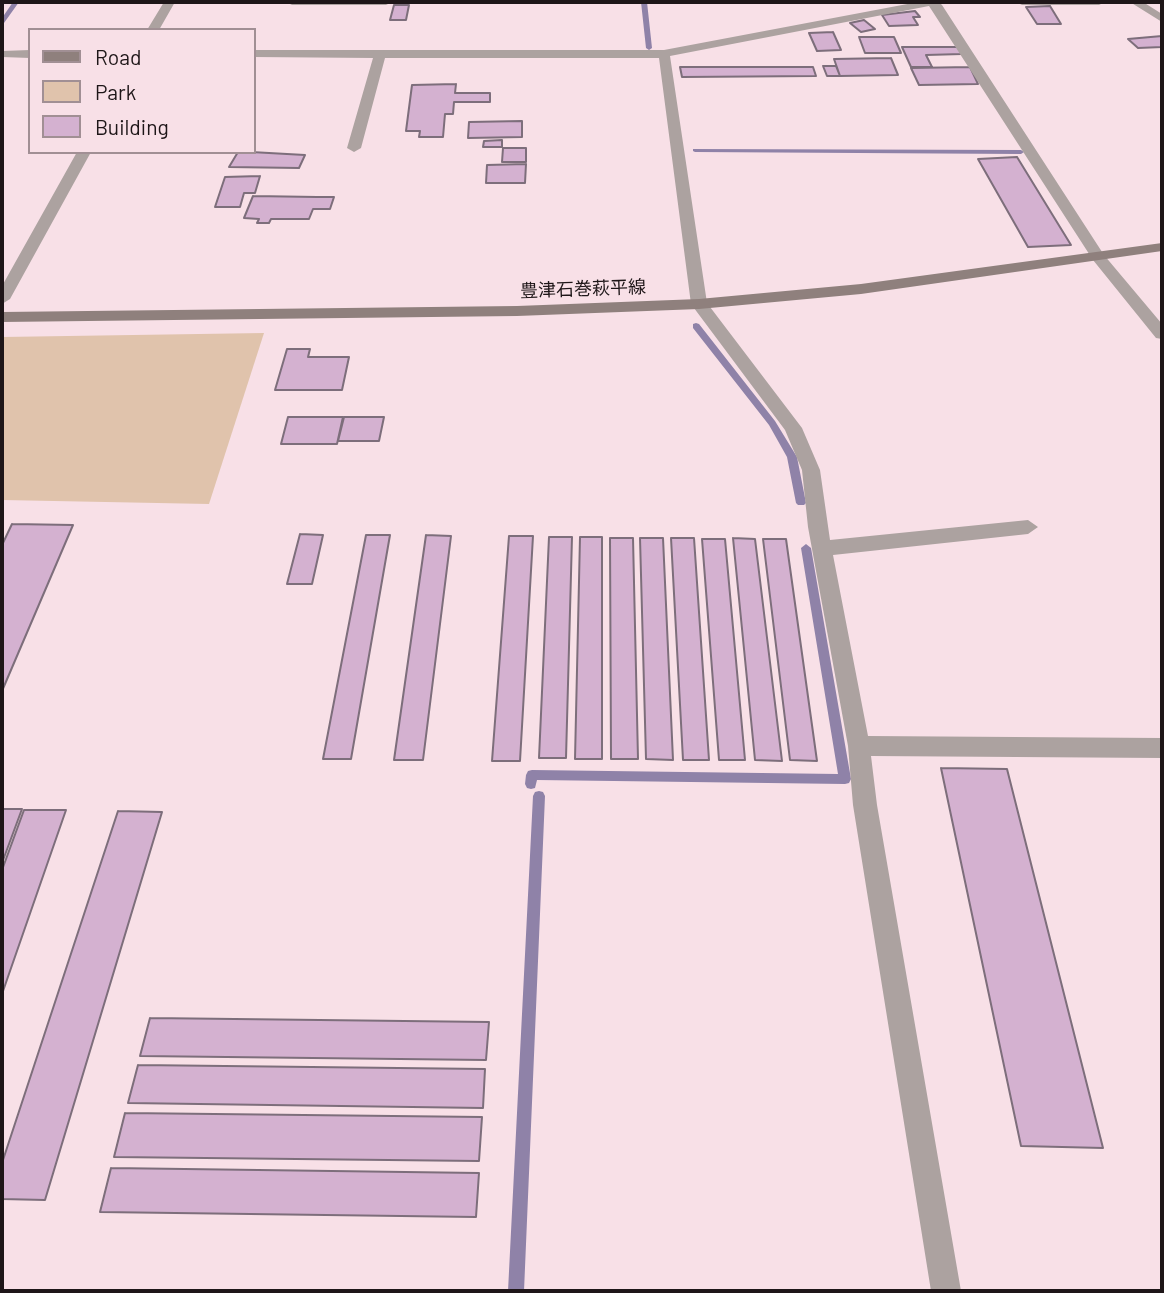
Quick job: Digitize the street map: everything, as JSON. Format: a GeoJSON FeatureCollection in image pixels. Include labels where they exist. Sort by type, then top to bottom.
{"type":"FeatureCollection","features":[{"type":"Feature","properties":{"kind":"main road","name":"豊津石巻萩平線"},"geometry":{"type":"LineString","coordinates":[[2,317],[517,311],[699,304],[861,289],[1162,247]]}},
{"type":"Feature","properties":{"kind":"street"},"geometry":{"type":"LineString","coordinates":[[154,28],[169,2]]}},
{"type":"Feature","properties":{"kind":"street"},"geometry":{"type":"LineString","coordinates":[[292,2],[386,2]]}},
{"type":"Feature","properties":{"kind":"street"},"geometry":{"type":"LineString","coordinates":[[256,54],[664,54],[932,2],[938,7],[1098,257],[1162,334]]}},
{"type":"Feature","properties":{"kind":"street"},"geometry":{"type":"LineString","coordinates":[[1021,2],[1099,2]]}},
{"type":"Feature","properties":{"kind":"street"},"geometry":{"type":"LineString","coordinates":[[1136,2],[1162,19]]}},
{"type":"Feature","properties":{"kind":"street"},"geometry":{"type":"LineString","coordinates":[[2,54],[28,54]]}},
{"type":"Feature","properties":{"kind":"street"},"geometry":{"type":"LineString","coordinates":[[354,148],[366,96],[380,54]]}},
{"type":"Feature","properties":{"kind":"street"},"geometry":{"type":"LineString","coordinates":[[664,54],[699,304],[793,428],[811,470],[859,746],[867,819],[946,1291]]}},
{"type":"Feature","properties":{"kind":"street"},"geometry":{"type":"LineString","coordinates":[[2,299],[83,154]]}},
{"type":"Feature","properties":{"kind":"street"},"geometry":{"type":"LineString","coordinates":[[824,548],[1028,527]]}},
{"type":"Feature","properties":{"kind":"street"},"geometry":{"type":"LineString","coordinates":[[859,746],[1162,748]]}},
{"type":"Feature","properties":{"kind":"green space"},"geometry":{"type":"Polygon","coordinates":[[[264,333],[209,504],[2,500],[2,337],[264,333]]]}},
{"type":"Feature","properties":{"kind":"building"},"geometry":{"type":"Polygon","coordinates":[[[394,5],[409,5],[406,20],[390,20],[394,5]]]}},
{"type":"Feature","properties":{"kind":"building"},"geometry":{"type":"Polygon","coordinates":[[[1050,6],[1061,24],[1037,24],[1026,7],[1050,6]]]}},
{"type":"Feature","properties":{"kind":"building"},"geometry":{"type":"Polygon","coordinates":[[[915,11],[920,17],[913,17],[918,25],[889,26],[882,15],[915,11]]]}},
{"type":"Feature","properties":{"kind":"building"},"geometry":{"type":"Polygon","coordinates":[[[864,20],[875,29],[861,32],[850,23],[864,20]]]}},
{"type":"Feature","properties":{"kind":"building"},"geometry":{"type":"Polygon","coordinates":[[[833,32],[841,50],[817,51],[809,33],[833,32]]]}},
{"type":"Feature","properties":{"kind":"building"},"geometry":{"type":"Polygon","coordinates":[[[1162,36],[1162,47],[1138,48],[1128,39],[1162,36]]]}},
{"type":"Feature","properties":{"kind":"building"},"geometry":{"type":"Polygon","coordinates":[[[859,37],[894,37],[901,53],[865,53],[859,37]]]}},
{"type":"Feature","properties":{"kind":"building"},"geometry":{"type":"Polygon","coordinates":[[[902,47],[959,47],[962,54],[926,55],[932,67],[911,67],[902,47]]]}},
{"type":"Feature","properties":{"kind":"building"},"geometry":{"type":"Polygon","coordinates":[[[891,58],[898,75],[840,76],[834,59],[891,58]]]}},
{"type":"Feature","properties":{"kind":"building"},"geometry":{"type":"Polygon","coordinates":[[[823,66],[836,66],[840,76],[827,76],[823,66]]]}},
{"type":"Feature","properties":{"kind":"building"},"geometry":{"type":"Polygon","coordinates":[[[680,67],[813,67],[816,76],[682,77],[680,67]]]}},
{"type":"Feature","properties":{"kind":"building"},"geometry":{"type":"Polygon","coordinates":[[[970,67],[978,84],[919,85],[911,68],[970,67]]]}},
{"type":"Feature","properties":{"kind":"building"},"geometry":{"type":"Polygon","coordinates":[[[456,84],[455,93],[490,93],[490,102],[454,102],[453,114],[445,114],[443,137],[419,137],[420,131],[406,131],[412,85],[456,84]]]}},
{"type":"Feature","properties":{"kind":"building"},"geometry":{"type":"Polygon","coordinates":[[[522,121],[522,137],[468,138],[469,122],[522,121]]]}},
{"type":"Feature","properties":{"kind":"building"},"geometry":{"type":"Polygon","coordinates":[[[502,140],[502,147],[483,147],[484,141],[502,140]]]}},
{"type":"Feature","properties":{"kind":"building"},"geometry":{"type":"Polygon","coordinates":[[[503,148],[526,148],[526,162],[502,162],[503,148]]]}},
{"type":"Feature","properties":{"kind":"building"},"geometry":{"type":"Polygon","coordinates":[[[237,154],[305,155],[299,168],[229,167],[237,154]]]}},
{"type":"Feature","properties":{"kind":"building"},"geometry":{"type":"Polygon","coordinates":[[[1017,157],[1071,245],[1028,247],[978,159],[1017,157]]]}},
{"type":"Feature","properties":{"kind":"building"},"geometry":{"type":"Polygon","coordinates":[[[526,164],[525,183],[486,183],[487,165],[526,164]]]}},
{"type":"Feature","properties":{"kind":"building"},"geometry":{"type":"Polygon","coordinates":[[[260,176],[255,193],[244,193],[240,207],[215,207],[225,177],[260,176]]]}},
{"type":"Feature","properties":{"kind":"building"},"geometry":{"type":"Polygon","coordinates":[[[253,196],[334,197],[330,209],[313,209],[309,219],[271,219],[269,223],[257,223],[259,219],[244,218],[253,196]]]}},
{"type":"Feature","properties":{"kind":"building"},"geometry":{"type":"Polygon","coordinates":[[[287,349],[310,349],[308,357],[349,357],[342,390],[275,390],[287,349]]]}},
{"type":"Feature","properties":{"kind":"building"},"geometry":{"type":"Polygon","coordinates":[[[288,417],[343,417],[337,444],[281,444],[288,417]]]}},
{"type":"Feature","properties":{"kind":"building"},"geometry":{"type":"Polygon","coordinates":[[[344,417],[384,417],[379,441],[338,441],[344,417]]]}},
{"type":"Feature","properties":{"kind":"building"},"geometry":{"type":"Polygon","coordinates":[[[12,524],[73,525],[2,691],[2,545],[12,524]]]}},
{"type":"Feature","properties":{"kind":"building"},"geometry":{"type":"Polygon","coordinates":[[[300,534],[323,535],[312,584],[287,584],[300,534]]]}},
{"type":"Feature","properties":{"kind":"building"},"geometry":{"type":"Polygon","coordinates":[[[366,535],[390,535],[351,759],[323,759],[366,535]]]}},
{"type":"Feature","properties":{"kind":"building"},"geometry":{"type":"Polygon","coordinates":[[[426,535],[451,536],[423,760],[394,760],[426,535]]]}},
{"type":"Feature","properties":{"kind":"building"},"geometry":{"type":"Polygon","coordinates":[[[509,536],[533,536],[520,761],[492,761],[509,536]]]}},
{"type":"Feature","properties":{"kind":"building"},"geometry":{"type":"Polygon","coordinates":[[[549,537],[572,537],[566,758],[539,758],[549,537]]]}},
{"type":"Feature","properties":{"kind":"building"},"geometry":{"type":"Polygon","coordinates":[[[580,537],[602,537],[602,759],[575,759],[580,537]]]}},
{"type":"Feature","properties":{"kind":"building"},"geometry":{"type":"Polygon","coordinates":[[[610,538],[633,538],[638,759],[611,759],[610,538]]]}},
{"type":"Feature","properties":{"kind":"building"},"geometry":{"type":"Polygon","coordinates":[[[640,538],[663,538],[673,760],[646,759],[640,538]]]}},
{"type":"Feature","properties":{"kind":"building"},"geometry":{"type":"Polygon","coordinates":[[[671,538],[694,538],[709,760],[683,760],[671,538]]]}},
{"type":"Feature","properties":{"kind":"building"},"geometry":{"type":"Polygon","coordinates":[[[733,538],[755,539],[782,761],[755,760],[733,538]]]}},
{"type":"Feature","properties":{"kind":"building"},"geometry":{"type":"Polygon","coordinates":[[[702,539],[725,539],[745,760],[719,760],[702,539]]]}},
{"type":"Feature","properties":{"kind":"building"},"geometry":{"type":"Polygon","coordinates":[[[763,539],[786,539],[817,761],[790,760],[763,539]]]}},
{"type":"Feature","properties":{"kind":"building"},"geometry":{"type":"Polygon","coordinates":[[[941,768],[1007,769],[1103,1148],[1021,1146],[941,768]]]}},
{"type":"Feature","properties":{"kind":"building"},"geometry":{"type":"Polygon","coordinates":[[[2,809],[22,809],[2,863],[2,809]]]}},
{"type":"Feature","properties":{"kind":"building"},"geometry":{"type":"Polygon","coordinates":[[[24,810],[66,810],[2,994],[2,870],[24,810]]]}},
{"type":"Feature","properties":{"kind":"building"},"geometry":{"type":"Polygon","coordinates":[[[118,811],[162,812],[45,1200],[2,1199],[2,1163],[118,811]]]}},
{"type":"Feature","properties":{"kind":"building"},"geometry":{"type":"Polygon","coordinates":[[[150,1018],[489,1022],[486,1060],[140,1056],[150,1018]]]}},
{"type":"Feature","properties":{"kind":"building"},"geometry":{"type":"Polygon","coordinates":[[[138,1065],[485,1069],[483,1108],[128,1103],[138,1065]]]}},
{"type":"Feature","properties":{"kind":"building"},"geometry":{"type":"Polygon","coordinates":[[[125,1113],[482,1117],[479,1161],[114,1157],[125,1113]]]}},
{"type":"Feature","properties":{"kind":"building"},"geometry":{"type":"Polygon","coordinates":[[[111,1168],[479,1173],[476,1217],[100,1212],[111,1168]]]}},
{"type":"Feature","properties":{"kind":"waterway"},"geometry":{"type":"LineString","coordinates":[[2,22],[16,2]]}},
{"type":"Feature","properties":{"kind":"waterway"},"geometry":{"type":"LineString","coordinates":[[644,2],[649,48]]}},
{"type":"Feature","properties":{"kind":"waterway"},"geometry":{"type":"LineString","coordinates":[[695,150],[1021,152]]}},
{"type":"Feature","properties":{"kind":"waterway"},"geometry":{"type":"LineString","coordinates":[[696,326],[772,423],[792,457],[801,503]]}},
{"type":"Feature","properties":{"kind":"waterway"},"geometry":{"type":"LineString","coordinates":[[531,784],[532,775],[845,779],[806,548]]}},
{"type":"Feature","properties":{"kind":"waterway"},"geometry":{"type":"LineString","coordinates":[[516,1291],[539,796]]}}]}
